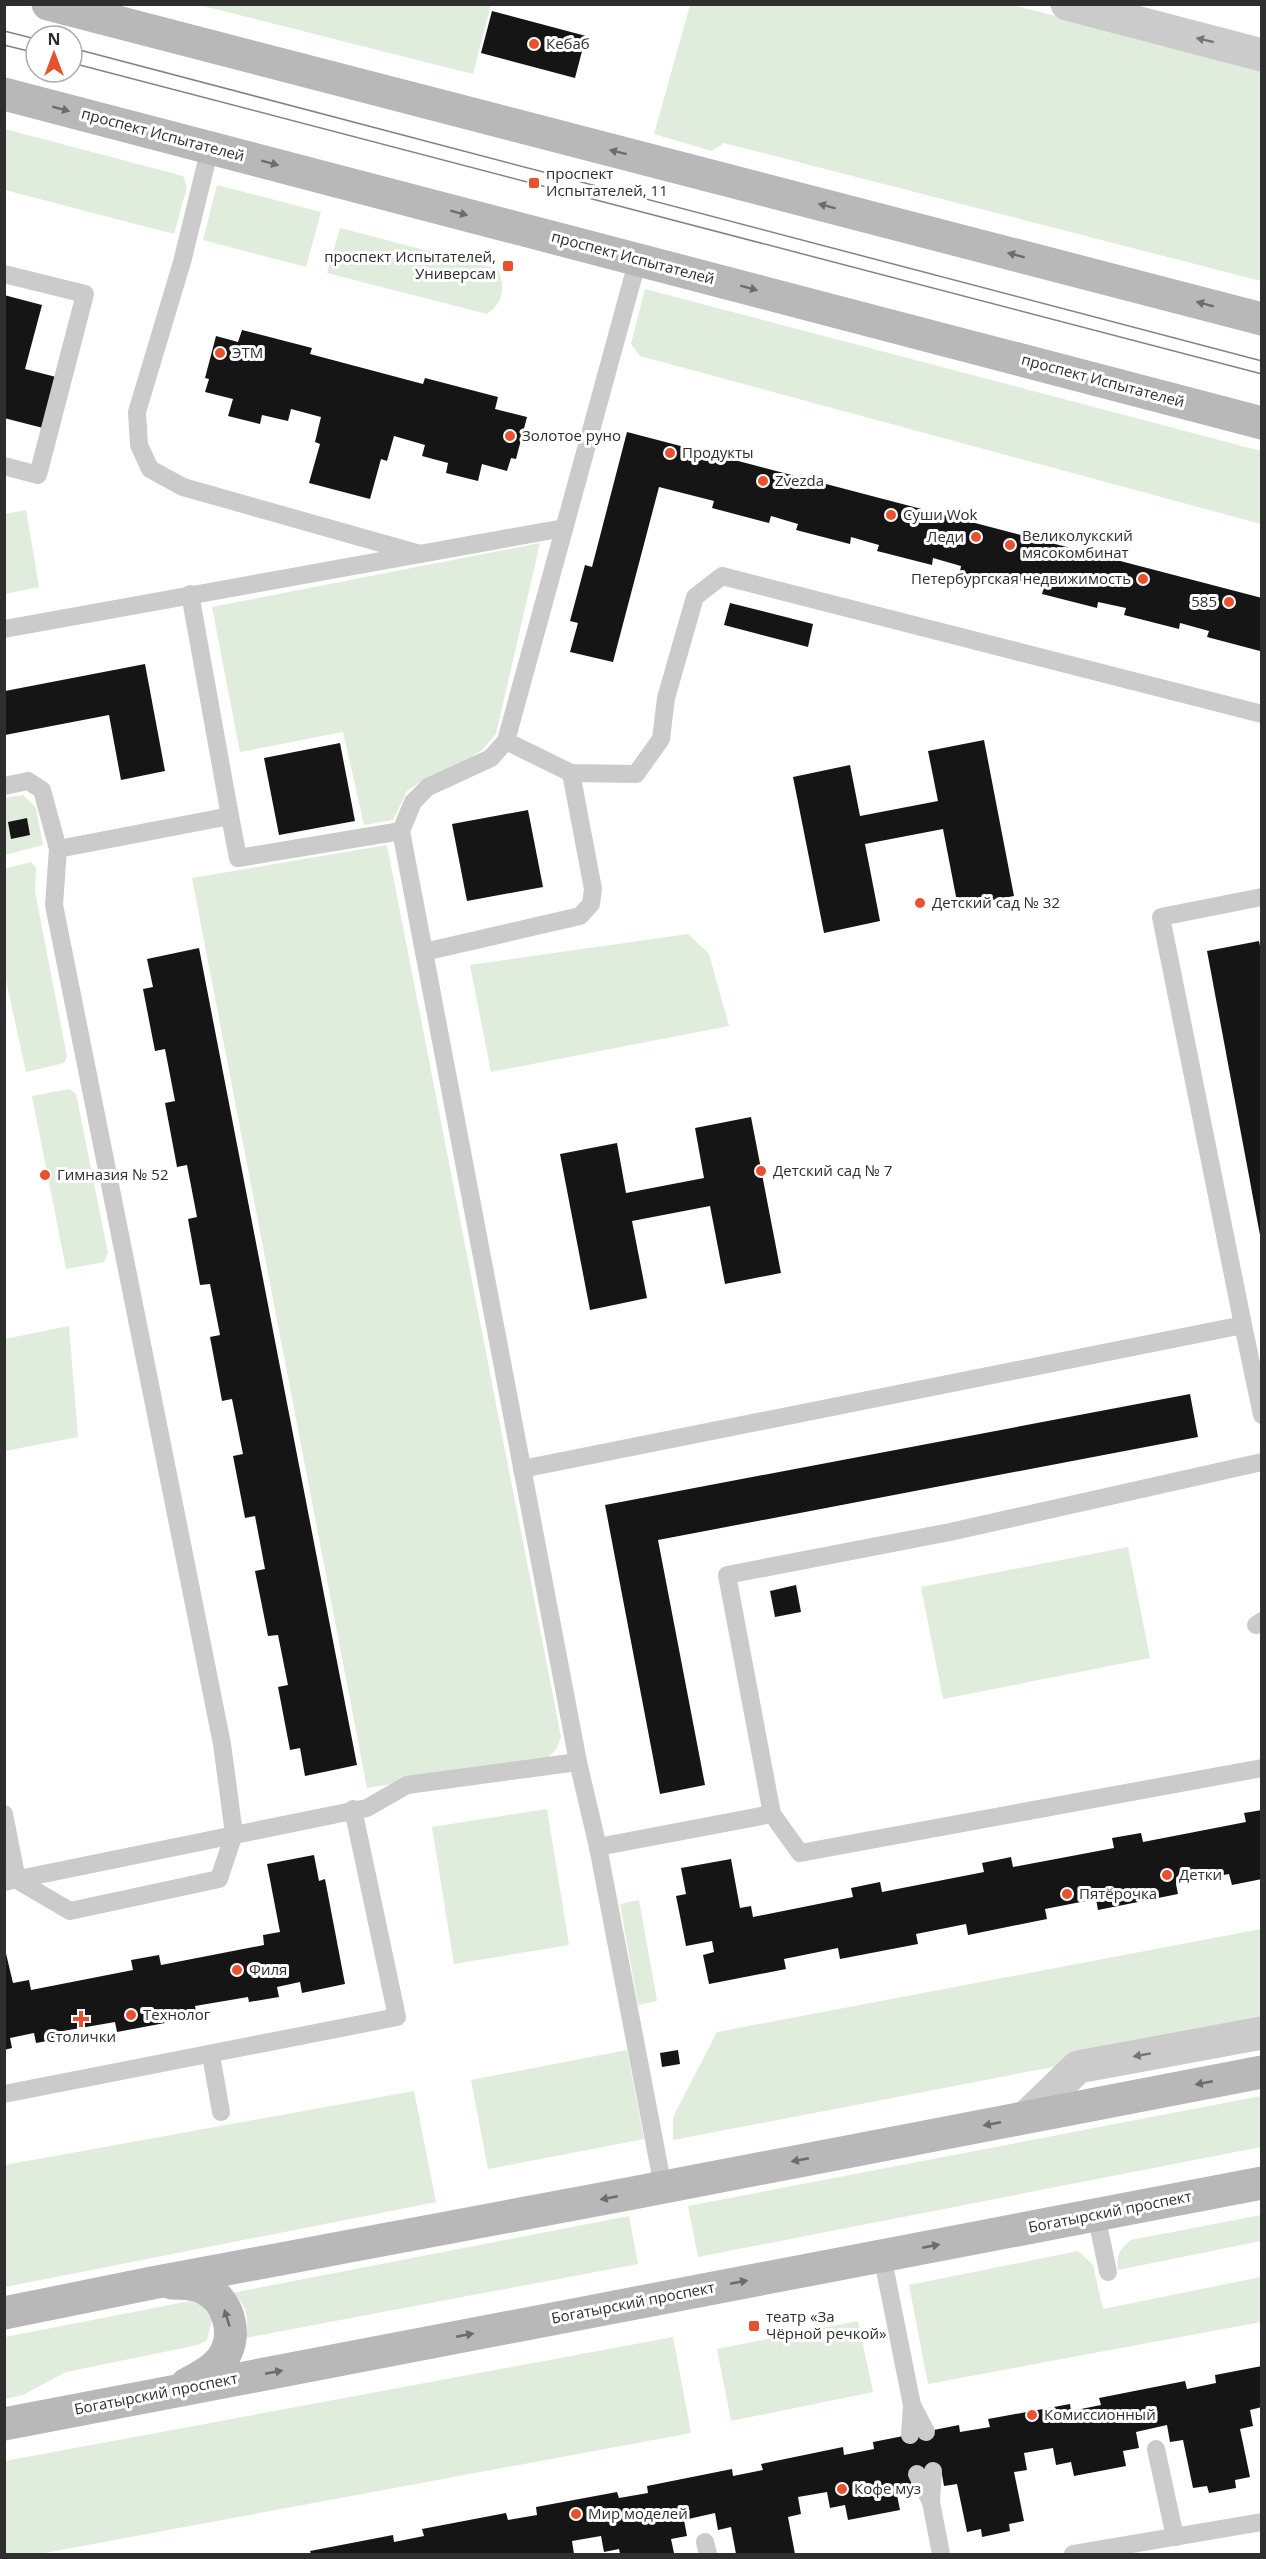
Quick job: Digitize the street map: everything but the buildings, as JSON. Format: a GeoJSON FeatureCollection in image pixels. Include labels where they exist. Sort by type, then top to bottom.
{"type":"FeatureCollection","features":[{"type":"Feature","properties":{"kind":"main road"},"geometry":{"type":"LineString","coordinates":[[48,4],[1262,319]]}},
{"type":"Feature","properties":{"kind":"main road","name":"проспект Испытателей"},"geometry":{"type":"LineString","coordinates":[[4,94],[1262,423]]}},
{"type":"Feature","properties":{"kind":"main road"},"geometry":{"type":"LineString","coordinates":[[4,2313],[1262,2072]]}},
{"type":"Feature","properties":{"kind":"main road","name":"Богатырский проспект"},"geometry":{"type":"LineString","coordinates":[[4,2424],[1262,2183]]}},
{"type":"Feature","properties":{"kind":"main road"},"geometry":{"type":"LineString","coordinates":[[152,2283],[189,2283],[204,2288],[216,2297],[230,2321],[231,2335],[224,2356],[206,2375],[175,2391]]}},
{"type":"Feature","properties":{"kind":"street"},"geometry":{"type":"LineString","coordinates":[[1067,4],[1262,55]]}},
{"type":"Feature","properties":{"kind":"street"},"geometry":{"type":"LineString","coordinates":[[1026,2117],[1078,2067],[1262,2033]]}},
{"type":"Feature","properties":{"kind":"lane"},"geometry":{"type":"LineString","coordinates":[[210,148],[182,262],[137,412],[139,445],[150,469],[183,487],[420,555]]}},
{"type":"Feature","properties":{"kind":"lane"},"geometry":{"type":"LineString","coordinates":[[638,259],[506,741],[490,758],[428,787],[413,802],[401,831],[578,1762],[598,1847],[663,2187]]}},
{"type":"Feature","properties":{"kind":"lane"},"geometry":{"type":"LineString","coordinates":[[4,274],[85,294],[38,476],[4,466]]}},
{"type":"Feature","properties":{"kind":"lane"},"geometry":{"type":"LineString","coordinates":[[4,629],[564,528]]}},
{"type":"Feature","properties":{"kind":"lane"},"geometry":{"type":"LineString","coordinates":[[506,741],[571,773],[636,774],[661,740],[666,698],[695,597],[722,576],[1262,714]]}},
{"type":"Feature","properties":{"kind":"lane"},"geometry":{"type":"LineString","coordinates":[[190,594],[238,858],[401,831]]}},
{"type":"Feature","properties":{"kind":"lane"},"geometry":{"type":"LineString","coordinates":[[424,952],[580,916],[591,904],[593,889],[571,773]]}},
{"type":"Feature","properties":{"kind":"lane"},"geometry":{"type":"LineString","coordinates":[[4,786],[28,781],[42,790],[58,849],[54,905],[222,1744],[234,1834],[219,1879],[185,1887],[70,1911],[11,1881]]}},
{"type":"Feature","properties":{"kind":"lane"},"geometry":{"type":"LineString","coordinates":[[58,849],[230,816]]}},
{"type":"Feature","properties":{"kind":"lane"},"geometry":{"type":"LineString","coordinates":[[1262,897],[1161,917],[1262,1415]]}},
{"type":"Feature","properties":{"kind":"lane"},"geometry":{"type":"LineString","coordinates":[[522,1468],[1244,1325]]}},
{"type":"Feature","properties":{"kind":"lane"},"geometry":{"type":"LineString","coordinates":[[1262,1462],[950,1532],[728,1575],[772,1814],[800,1853],[1262,1768]]}},
{"type":"Feature","properties":{"kind":"lane"},"geometry":{"type":"LineString","coordinates":[[11,1881],[353,1809],[367,1808],[407,1785],[578,1762]]}},
{"type":"Feature","properties":{"kind":"lane"},"geometry":{"type":"LineString","coordinates":[[4,2094],[397,2017],[353,1809]]}},
{"type":"Feature","properties":{"kind":"lane"},"geometry":{"type":"LineString","coordinates":[[4,1814],[11,1881]]}},
{"type":"Feature","properties":{"kind":"lane"},"geometry":{"type":"LineString","coordinates":[[598,1847],[772,1814]]}},
{"type":"Feature","properties":{"kind":"lane"},"geometry":{"type":"LineString","coordinates":[[211,2055],[222,2112]]}},
{"type":"Feature","properties":{"kind":"lane"},"geometry":{"type":"LineString","coordinates":[[1096,2214],[1108,2272]]}},
{"type":"Feature","properties":{"kind":"lane"},"geometry":{"type":"LineString","coordinates":[[882,2255],[918,2433]]}},
{"type":"Feature","properties":{"kind":"lane"},"geometry":{"type":"LineString","coordinates":[[1156,2449],[1175,2537]]}},
{"type":"Feature","properties":{"kind":"lane"},"geometry":{"type":"LineString","coordinates":[[925,2472],[941,2554]]}},
{"type":"Feature","properties":{"kind":"lane"},"geometry":{"type":"LineString","coordinates":[[1073,2554],[1262,2522]]}},
{"type":"Feature","properties":{"kind":"green space"},"geometry":{"type":"Polygon","coordinates":[[[491,4],[473,74],[199,5],[491,4]]]}},
{"type":"Feature","properties":{"kind":"green space"},"geometry":{"type":"Polygon","coordinates":[[[690,5],[1012,5],[1261,67],[1261,281],[724,143],[712,151],[654,134],[690,5]]]}},
{"type":"Feature","properties":{"kind":"green space"},"geometry":{"type":"Polygon","coordinates":[[[5,129],[183,176],[187,187],[174,234],[5,190],[5,129]]]}},
{"type":"Feature","properties":{"kind":"green space"},"geometry":{"type":"Polygon","coordinates":[[[217,185],[321,212],[306,267],[203,240],[217,185]]]}},
{"type":"Feature","properties":{"kind":"green space"},"geometry":{"type":"Polygon","coordinates":[[[340,228],[498,269],[502,282],[500,299],[487,314],[327,273],[340,228]]]}},
{"type":"Feature","properties":{"kind":"green space"},"geometry":{"type":"Polygon","coordinates":[[[645,289],[1261,451],[1261,524],[640,356],[631,344],[645,289]]]}},
{"type":"Feature","properties":{"kind":"green space"},"geometry":{"type":"Polygon","coordinates":[[[26,510],[39,587],[5,594],[5,514],[26,510]]]}},
{"type":"Feature","properties":{"kind":"green space"},"geometry":{"type":"Polygon","coordinates":[[[540,543],[496,734],[482,750],[460,764],[423,780],[407,791],[393,820],[364,825],[343,732],[240,752],[212,607],[540,543]]]}},
{"type":"Feature","properties":{"kind":"green space"},"geometry":{"type":"Polygon","coordinates":[[[23,795],[36,808],[43,845],[5,855],[5,798],[23,795]]]}},
{"type":"Feature","properties":{"kind":"green space"},"geometry":{"type":"Polygon","coordinates":[[[387,845],[561,1737],[556,1750],[546,1759],[367,1788],[192,878],[387,845]]]}},
{"type":"Feature","properties":{"kind":"green space"},"geometry":{"type":"Polygon","coordinates":[[[31,862],[36,868],[35,891],[67,1057],[64,1063],[26,1072],[5,976],[4,869],[31,862]]]}},
{"type":"Feature","properties":{"kind":"green space"},"geometry":{"type":"Polygon","coordinates":[[[688,934],[709,954],[729,1026],[491,1072],[470,965],[688,934]]]}},
{"type":"Feature","properties":{"kind":"green space"},"geometry":{"type":"Polygon","coordinates":[[[69,1089],[76,1094],[108,1253],[104,1262],[66,1269],[32,1096],[69,1089]]]}},
{"type":"Feature","properties":{"kind":"green space"},"geometry":{"type":"Polygon","coordinates":[[[69,1326],[78,1437],[5,1451],[5,1339],[69,1326]]]}},
{"type":"Feature","properties":{"kind":"green space"},"geometry":{"type":"Polygon","coordinates":[[[1128,1547],[1150,1658],[943,1699],[921,1587],[1128,1547]]]}},
{"type":"Feature","properties":{"kind":"green space"},"geometry":{"type":"Polygon","coordinates":[[[547,1809],[569,1945],[454,1964],[432,1827],[547,1809]]]}},
{"type":"Feature","properties":{"kind":"green space"},"geometry":{"type":"Polygon","coordinates":[[[639,1900],[657,2001],[638,2005],[620,1904],[639,1900]]]}},
{"type":"Feature","properties":{"kind":"green space"},"geometry":{"type":"Polygon","coordinates":[[[1261,1929],[1261,2027],[673,2140],[673,2117],[717,2032],[1261,1929]]]}},
{"type":"Feature","properties":{"kind":"green space"},"geometry":{"type":"Polygon","coordinates":[[[627,2050],[644,2139],[488,2169],[471,2080],[627,2050]]]}},
{"type":"Feature","properties":{"kind":"green space"},"geometry":{"type":"Polygon","coordinates":[[[414,2091],[436,2202],[5,2287],[5,2165],[414,2091]]]}},
{"type":"Feature","properties":{"kind":"green space"},"geometry":{"type":"Polygon","coordinates":[[[1261,2096],[1261,2147],[698,2257],[688,2206],[1261,2096]]]}},
{"type":"Feature","properties":{"kind":"green space"},"geometry":{"type":"Polygon","coordinates":[[[1261,2215],[1261,2241],[1118,2270],[1119,2253],[1131,2240],[1261,2215]]]}},
{"type":"Feature","properties":{"kind":"green space"},"geometry":{"type":"Polygon","coordinates":[[[629,2216],[638,2264],[245,2338],[246,2313],[241,2302],[232,2293],[629,2216]]]}},
{"type":"Feature","properties":{"kind":"green space"},"geometry":{"type":"Polygon","coordinates":[[[1078,2251],[1093,2265],[1103,2309],[1261,2277],[1261,2322],[928,2384],[909,2285],[1078,2251]]]}},
{"type":"Feature","properties":{"kind":"green space"},"geometry":{"type":"Polygon","coordinates":[[[190,2301],[201,2304],[212,2320],[207,2340],[198,2345],[66,2372],[23,2395],[5,2399],[5,2337],[190,2301]]]}},
{"type":"Feature","properties":{"kind":"green space"},"geometry":{"type":"Polygon","coordinates":[[[858,2321],[873,2392],[731,2421],[717,2349],[858,2321]]]}},
{"type":"Feature","properties":{"kind":"green space"},"geometry":{"type":"Polygon","coordinates":[[[673,2337],[691,2433],[39,2554],[5,2554],[5,2461],[673,2337]]]}},
{"type":"Feature","properties":{"kind":"tram line"},"geometry":{"type":"LineString","coordinates":[[4,31],[24,36]]}},
{"type":"Feature","properties":{"kind":"tram line"},"geometry":{"type":"LineString","coordinates":[[4,45],[24,50]]}},
{"type":"Feature","properties":{"kind":"tram line"},"geometry":{"type":"LineString","coordinates":[[84,51],[1262,361]]}},
{"type":"Feature","properties":{"kind":"tram line"},"geometry":{"type":"LineString","coordinates":[[84,66],[1262,374]]}},
{"type":"Feature","properties":{"kind":"place","name":"Кебаб"},"geometry":{"type":"Point","coordinates":[534,44]}},
{"type":"Feature","properties":{"kind":"place","name":"проспект Испытателей, 11"},"geometry":{"type":"Point","coordinates":[534,183]}},
{"type":"Feature","properties":{"kind":"place","name":"проспект Испытателей, Универсам"},"geometry":{"type":"Point","coordinates":[508,266]}},
{"type":"Feature","properties":{"kind":"place","name":"ЭТМ"},"geometry":{"type":"Point","coordinates":[220,353]}},
{"type":"Feature","properties":{"kind":"place","name":"Золотое руно"},"geometry":{"type":"Point","coordinates":[510,436]}},
{"type":"Feature","properties":{"kind":"place","name":"Продукты"},"geometry":{"type":"Point","coordinates":[670,453]}},
{"type":"Feature","properties":{"kind":"place","name":"Zvezda"},"geometry":{"type":"Point","coordinates":[763,481]}},
{"type":"Feature","properties":{"kind":"place","name":"Суши Wok"},"geometry":{"type":"Point","coordinates":[891,515]}},
{"type":"Feature","properties":{"kind":"place","name":"Леди"},"geometry":{"type":"Point","coordinates":[976,537]}},
{"type":"Feature","properties":{"kind":"place","name":"Великолукский мясокомбинат"},"geometry":{"type":"Point","coordinates":[1010,545]}},
{"type":"Feature","properties":{"kind":"place","name":"Петербургская недвижимость"},"geometry":{"type":"Point","coordinates":[1143,579]}},
{"type":"Feature","properties":{"kind":"place","name":"585"},"geometry":{"type":"Point","coordinates":[1229,602]}},
{"type":"Feature","properties":{"kind":"place","name":"Детский сад № 32"},"geometry":{"type":"Point","coordinates":[920,903]}},
{"type":"Feature","properties":{"kind":"place","name":"Детский сад № 7"},"geometry":{"type":"Point","coordinates":[761,1171]}},
{"type":"Feature","properties":{"kind":"place","name":"Гимназия № 52"},"geometry":{"type":"Point","coordinates":[45,1175]}},
{"type":"Feature","properties":{"kind":"place","name":"Детки"},"geometry":{"type":"Point","coordinates":[1167,1875]}},
{"type":"Feature","properties":{"kind":"place","name":"Пятёрочка"},"geometry":{"type":"Point","coordinates":[1067,1894]}},
{"type":"Feature","properties":{"kind":"place","name":"Филя"},"geometry":{"type":"Point","coordinates":[237,1970]}},
{"type":"Feature","properties":{"kind":"place","name":"Технолог"},"geometry":{"type":"Point","coordinates":[131,2015]}},
{"type":"Feature","properties":{"kind":"place","name":"Столички"},"geometry":{"type":"Point","coordinates":[81,2019]}},
{"type":"Feature","properties":{"kind":"place","name":"театр «За Чёрной речкой»"},"geometry":{"type":"Point","coordinates":[754,2326]}},
{"type":"Feature","properties":{"kind":"place","name":"Комиссионный"},"geometry":{"type":"Point","coordinates":[1032,2415]}},
{"type":"Feature","properties":{"kind":"place","name":"Кофе муз"},"geometry":{"type":"Point","coordinates":[842,2489]}},
{"type":"Feature","properties":{"kind":"place","name":"Мир моделей"},"geometry":{"type":"Point","coordinates":[576,2514]}}]}
